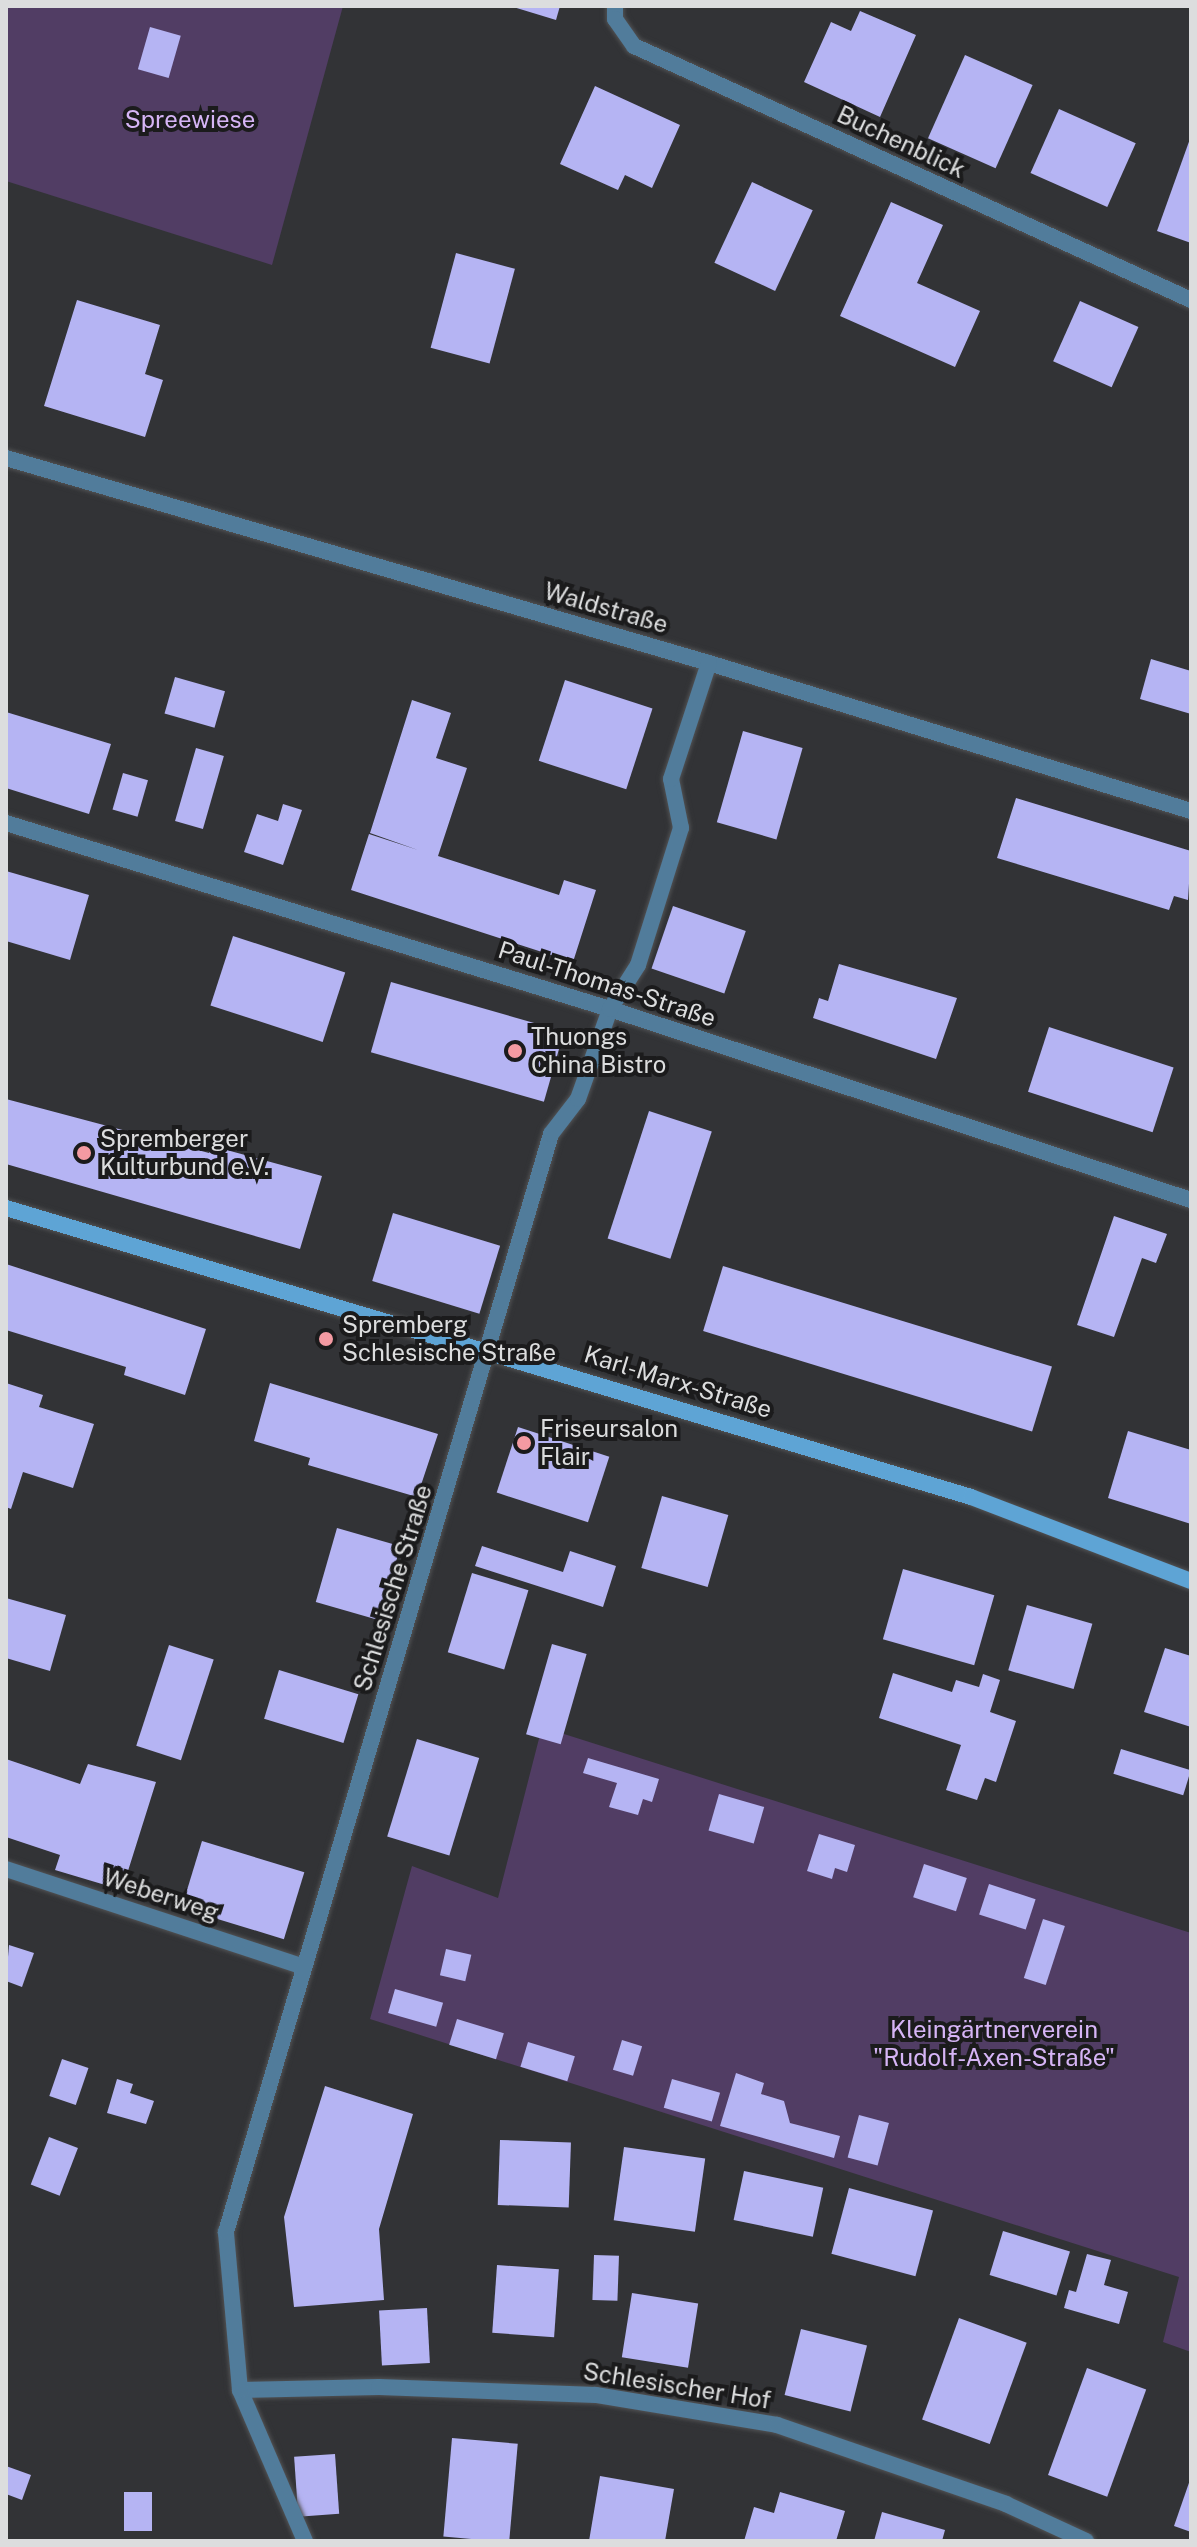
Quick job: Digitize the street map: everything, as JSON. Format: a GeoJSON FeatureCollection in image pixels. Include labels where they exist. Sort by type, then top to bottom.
{"type":"FeatureCollection","features":[{"type":"Feature","properties":{"kind":"main road","name":"Karl-Marx-Straße"},"geometry":{"type":"LineString","coordinates":[[6,1208],[489,1350],[971,1497],[1191,1581]]}},
{"type":"Feature","properties":{"kind":"street","name":"Buchenblick"},"geometry":{"type":"LineString","coordinates":[[615,6],[615,19],[634,46],[1191,300]]}},
{"type":"Feature","properties":{"kind":"street","name":"Waldstraße"},"geometry":{"type":"LineString","coordinates":[[6,458],[709,663],[1191,811]]}},
{"type":"Feature","properties":{"kind":"street","name":"Schlesische Straße"},"geometry":{"type":"LineString","coordinates":[[305,2541],[240,2390],[226,2232],[301,1966],[489,1350],[551,1134],[578,1099],[610,1009],[638,965],[681,828],[671,779],[709,663]]}},
{"type":"Feature","properties":{"kind":"street","name":"Paul-Thomas-Straße"},"geometry":{"type":"LineString","coordinates":[[6,823],[610,1009],[1191,1200]]}},
{"type":"Feature","properties":{"kind":"street","name":"Weberweg"},"geometry":{"type":"LineString","coordinates":[[6,1869],[301,1966]]}},
{"type":"Feature","properties":{"kind":"street","name":"Schlesischer Hof"},"geometry":{"type":"LineString","coordinates":[[240,2390],[379,2387],[596,2395],[777,2425],[1006,2504],[1086,2541]]}},
{"type":"Feature","properties":{"kind":"green space","name":"Spreewiese"},"geometry":{"type":"Polygon","coordinates":[[[6,6],[343,6],[272,265],[6,181],[6,6]]]}},
{"type":"Feature","properties":{"kind":"green space","name":"Kleingärtnerverein \"Rudolf-Axen-Straße\""},"geometry":{"type":"Polygon","coordinates":[[[542,1727],[1191,1933],[1191,2352],[1163,2342],[1179,2277],[370,2019],[412,1866],[498,1898],[542,1727]]]}},
{"type":"Feature","properties":{"kind":"building"},"geometry":{"type":"Polygon","coordinates":[[[510,6],[560,6],[556,20],[510,6]]]}},
{"type":"Feature","properties":{"kind":"building"},"geometry":{"type":"Polygon","coordinates":[[[860,11],[916,35],[880,117],[804,82],[831,22],[851,31],[860,11]]]}},
{"type":"Feature","properties":{"kind":"building"},"geometry":{"type":"Polygon","coordinates":[[[150,27],[181,36],[169,78],[138,69],[150,27]]]}},
{"type":"Feature","properties":{"kind":"building"},"geometry":{"type":"Polygon","coordinates":[[[965,55],[1033,85],[996,168],[928,138],[965,55]]]}},
{"type":"Feature","properties":{"kind":"building"},"geometry":{"type":"Polygon","coordinates":[[[595,86],[680,125],[652,188],[625,175],[618,190],[560,164],[595,86]]]}},
{"type":"Feature","properties":{"kind":"building"},"geometry":{"type":"Polygon","coordinates":[[[1059,109],[1136,143],[1107,207],[1031,173],[1059,109]]]}},
{"type":"Feature","properties":{"kind":"building"},"geometry":{"type":"Polygon","coordinates":[[[1191,136],[1191,243],[1157,231],[1191,136]]]}},
{"type":"Feature","properties":{"kind":"building"},"geometry":{"type":"Polygon","coordinates":[[[752,182],[813,210],[775,291],[714,263],[752,182]]]}},
{"type":"Feature","properties":{"kind":"building"},"geometry":{"type":"Polygon","coordinates":[[[891,202],[943,225],[917,283],[980,311],[955,367],[840,316],[891,202]]]}},
{"type":"Feature","properties":{"kind":"building"},"geometry":{"type":"Polygon","coordinates":[[[456,253],[515,269],[490,363],[431,348],[456,253]]]}},
{"type":"Feature","properties":{"kind":"building"},"geometry":{"type":"Polygon","coordinates":[[[77,300],[160,325],[145,374],[163,380],[145,437],[44,406],[77,300]]]}},
{"type":"Feature","properties":{"kind":"building"},"geometry":{"type":"Polygon","coordinates":[[[1080,301],[1138,327],[1112,387],[1053,361],[1080,301]]]}},
{"type":"Feature","properties":{"kind":"building"},"geometry":{"type":"Polygon","coordinates":[[[1151,659],[1191,671],[1191,714],[1140,699],[1151,659]]]}},
{"type":"Feature","properties":{"kind":"building"},"geometry":{"type":"Polygon","coordinates":[[[175,677],[225,691],[215,728],[165,714],[175,677]]]}},
{"type":"Feature","properties":{"kind":"building"},"geometry":{"type":"Polygon","coordinates":[[[565,680],[652,708],[626,789],[539,761],[565,680]]]}},
{"type":"Feature","properties":{"kind":"building"},"geometry":{"type":"Polygon","coordinates":[[[412,700],[451,713],[436,758],[467,768],[438,856],[559,895],[564,880],[596,890],[573,962],[351,890],[369,834],[418,850],[370,833],[412,700]]]}},
{"type":"Feature","properties":{"kind":"building"},"geometry":{"type":"Polygon","coordinates":[[[6,712],[111,744],[89,814],[6,788],[6,712]]]}},
{"type":"Feature","properties":{"kind":"building"},"geometry":{"type":"Polygon","coordinates":[[[743,731],[803,748],[776,839],[717,822],[743,731]]]}},
{"type":"Feature","properties":{"kind":"building"},"geometry":{"type":"Polygon","coordinates":[[[196,748],[224,756],[203,829],[175,821],[196,748]]]}},
{"type":"Feature","properties":{"kind":"building"},"geometry":{"type":"Polygon","coordinates":[[[123,773],[148,780],[138,817],[113,810],[123,773]]]}},
{"type":"Feature","properties":{"kind":"building"},"geometry":{"type":"Polygon","coordinates":[[[1016,798],[1191,851],[1188,900],[1174,896],[1169,910],[997,858],[1016,798]]]}},
{"type":"Feature","properties":{"kind":"building"},"geometry":{"type":"Polygon","coordinates":[[[283,804],[302,810],[283,865],[244,852],[257,814],[278,821],[283,804]]]}},
{"type":"Feature","properties":{"kind":"building"},"geometry":{"type":"Polygon","coordinates":[[[6,871],[89,895],[70,960],[6,941],[6,871]]]}},
{"type":"Feature","properties":{"kind":"building"},"geometry":{"type":"Polygon","coordinates":[[[673,906],[746,931],[724,993],[652,968],[673,906]]]}},
{"type":"Feature","properties":{"kind":"building"},"geometry":{"type":"Polygon","coordinates":[[[233,936],[345,972],[323,1042],[210,1005],[233,936]]]}},
{"type":"Feature","properties":{"kind":"building"},"geometry":{"type":"Polygon","coordinates":[[[839,964],[957,998],[936,1059],[813,1018],[819,998],[828,1001],[839,964]]]}},
{"type":"Feature","properties":{"kind":"building"},"geometry":{"type":"Polygon","coordinates":[[[391,982],[564,1032],[544,1102],[371,1052],[391,982]]]}},
{"type":"Feature","properties":{"kind":"building"},"geometry":{"type":"Polygon","coordinates":[[[1049,1027],[1174,1067],[1153,1132],[1028,1092],[1049,1027]]]}},
{"type":"Feature","properties":{"kind":"building"},"geometry":{"type":"Polygon","coordinates":[[[6,1099],[209,1153],[212,1146],[322,1176],[300,1249],[6,1164],[6,1099]]]}},
{"type":"Feature","properties":{"kind":"building"},"geometry":{"type":"Polygon","coordinates":[[[649,1111],[712,1131],[670,1259],[608,1238],[649,1111]]]}},
{"type":"Feature","properties":{"kind":"building"},"geometry":{"type":"Polygon","coordinates":[[[393,1213],[500,1246],[479,1314],[372,1281],[393,1213]]]}},
{"type":"Feature","properties":{"kind":"building"},"geometry":{"type":"Polygon","coordinates":[[[1114,1216],[1167,1234],[1156,1263],[1142,1258],[1114,1337],[1077,1325],[1114,1216]]]}},
{"type":"Feature","properties":{"kind":"building"},"geometry":{"type":"Polygon","coordinates":[[[6,1264],[206,1329],[185,1395],[124,1375],[126,1367],[6,1330],[6,1264]]]}},
{"type":"Feature","properties":{"kind":"building"},"geometry":{"type":"Polygon","coordinates":[[[723,1266],[1052,1367],[1032,1432],[703,1331],[723,1266]]]}},
{"type":"Feature","properties":{"kind":"building"},"geometry":{"type":"Polygon","coordinates":[[[6,1383],[43,1395],[39,1407],[94,1424],[73,1488],[23,1472],[11,1509],[6,1507],[6,1383]]]}},
{"type":"Feature","properties":{"kind":"building"},"geometry":{"type":"Polygon","coordinates":[[[270,1383],[438,1434],[417,1497],[308,1465],[310,1458],[254,1441],[270,1383]]]}},
{"type":"Feature","properties":{"kind":"building"},"geometry":{"type":"Polygon","coordinates":[[[518,1427],[609,1457],[588,1522],[497,1493],[518,1427]]]}},
{"type":"Feature","properties":{"kind":"building"},"geometry":{"type":"Polygon","coordinates":[[[1128,1431],[1191,1450],[1191,1524],[1108,1498],[1128,1431]]]}},
{"type":"Feature","properties":{"kind":"building"},"geometry":{"type":"Polygon","coordinates":[[[662,1496],[728,1515],[708,1587],[641,1568],[662,1496]]]}},
{"type":"Feature","properties":{"kind":"building"},"geometry":{"type":"Polygon","coordinates":[[[337,1528],[400,1546],[379,1620],[316,1602],[337,1528]]]}},
{"type":"Feature","properties":{"kind":"building"},"geometry":{"type":"Polygon","coordinates":[[[482,1546],[563,1572],[570,1551],[616,1566],[603,1607],[475,1566],[482,1546]]]}},
{"type":"Feature","properties":{"kind":"building"},"geometry":{"type":"Polygon","coordinates":[[[903,1569],[994,1595],[974,1665],[883,1639],[903,1569]]]}},
{"type":"Feature","properties":{"kind":"building"},"geometry":{"type":"Polygon","coordinates":[[[472,1573],[528,1590],[504,1670],[448,1652],[472,1573]]]}},
{"type":"Feature","properties":{"kind":"building"},"geometry":{"type":"Polygon","coordinates":[[[6,1598],[66,1615],[50,1671],[6,1658],[6,1598]]]}},
{"type":"Feature","properties":{"kind":"building"},"geometry":{"type":"Polygon","coordinates":[[[1027,1605],[1092,1624],[1074,1689],[1008,1670],[1027,1605]]]}},
{"type":"Feature","properties":{"kind":"building"},"geometry":{"type":"Polygon","coordinates":[[[552,1644],[587,1654],[561,1744],[526,1734],[552,1644]]]}},
{"type":"Feature","properties":{"kind":"building"},"geometry":{"type":"Polygon","coordinates":[[[169,1645],[214,1660],[181,1760],[136,1746],[169,1645]]]}},
{"type":"Feature","properties":{"kind":"building"},"geometry":{"type":"Polygon","coordinates":[[[1165,1648],[1191,1656],[1191,1727],[1144,1712],[1165,1648]]]}},
{"type":"Feature","properties":{"kind":"building"},"geometry":{"type":"Polygon","coordinates":[[[279,1670],[358,1694],[343,1743],[264,1719],[279,1670]]]}},
{"type":"Feature","properties":{"kind":"building"},"geometry":{"type":"Polygon","coordinates":[[[893,1673],[952,1692],[956,1680],[979,1687],[983,1674],[1000,1680],[990,1712],[1016,1721],[996,1782],[985,1778],[977,1800],[946,1790],[961,1745],[879,1718],[893,1673]]]}},
{"type":"Feature","properties":{"kind":"building"},"geometry":{"type":"Polygon","coordinates":[[[417,1739],[479,1758],[449,1856],[387,1837],[417,1739]]]}},
{"type":"Feature","properties":{"kind":"building"},"geometry":{"type":"Polygon","coordinates":[[[1121,1749],[1191,1770],[1183,1795],[1113,1774],[1121,1749]]]}},
{"type":"Feature","properties":{"kind":"building"},"geometry":{"type":"Polygon","coordinates":[[[588,1758],[659,1779],[652,1802],[643,1799],[638,1815],[609,1807],[617,1783],[583,1773],[588,1758]]]}},
{"type":"Feature","properties":{"kind":"building"},"geometry":{"type":"Polygon","coordinates":[[[6,1759],[80,1784],[88,1764],[156,1782],[122,1890],[55,1870],[60,1855],[6,1837],[6,1759]]]}},
{"type":"Feature","properties":{"kind":"building"},"geometry":{"type":"Polygon","coordinates":[[[719,1794],[764,1807],[754,1843],[709,1831],[719,1794]]]}},
{"type":"Feature","properties":{"kind":"building"},"geometry":{"type":"Polygon","coordinates":[[[819,1834],[855,1845],[847,1872],[835,1868],[832,1879],[807,1871],[819,1834]]]}},
{"type":"Feature","properties":{"kind":"building"},"geometry":{"type":"Polygon","coordinates":[[[202,1841],[304,1872],[284,1939],[182,1908],[202,1841]]]}},
{"type":"Feature","properties":{"kind":"building"},"geometry":{"type":"Polygon","coordinates":[[[924,1864],[967,1878],[956,1911],[913,1897],[924,1864]]]}},
{"type":"Feature","properties":{"kind":"building"},"geometry":{"type":"Polygon","coordinates":[[[989,1884],[1036,1899],[1026,1930],[979,1914],[989,1884]]]}},
{"type":"Feature","properties":{"kind":"building"},"geometry":{"type":"Polygon","coordinates":[[[1043,1919],[1065,1926],[1046,1985],[1024,1978],[1043,1919]]]}},
{"type":"Feature","properties":{"kind":"building"},"geometry":{"type":"Polygon","coordinates":[[[9,1945],[34,1953],[22,1987],[6,1981],[9,1945]]]}},
{"type":"Feature","properties":{"kind":"building"},"geometry":{"type":"Polygon","coordinates":[[[446,1949],[471,1955],[465,1981],[440,1975],[446,1949]]]}},
{"type":"Feature","properties":{"kind":"building"},"geometry":{"type":"Polygon","coordinates":[[[395,1989],[443,2003],[436,2027],[388,2013],[395,1989]]]}},
{"type":"Feature","properties":{"kind":"building"},"geometry":{"type":"Polygon","coordinates":[[[457,2019],[504,2033],[496,2059],[449,2045],[457,2019]]]}},
{"type":"Feature","properties":{"kind":"building"},"geometry":{"type":"Polygon","coordinates":[[[622,2040],[642,2046],[633,2076],[613,2070],[622,2040]]]}},
{"type":"Feature","properties":{"kind":"building"},"geometry":{"type":"Polygon","coordinates":[[[528,2042],[575,2056],[567,2081],[520,2067],[528,2042]]]}},
{"type":"Feature","properties":{"kind":"building"},"geometry":{"type":"Polygon","coordinates":[[[62,2059],[88,2068],[76,2105],[49,2096],[62,2059]]]}},
{"type":"Feature","properties":{"kind":"building"},"geometry":{"type":"Polygon","coordinates":[[[736,2073],[764,2083],[761,2094],[784,2101],[790,2123],[840,2136],[834,2158],[720,2126],[736,2073]]]}},
{"type":"Feature","properties":{"kind":"building"},"geometry":{"type":"Polygon","coordinates":[[[117,2079],[133,2084],[130,2093],[154,2101],[146,2124],[107,2113],[117,2079]]]}},
{"type":"Feature","properties":{"kind":"building"},"geometry":{"type":"Polygon","coordinates":[[[672,2079],[720,2093],[712,2122],[664,2108],[672,2079]]]}},
{"type":"Feature","properties":{"kind":"building"},"geometry":{"type":"Polygon","coordinates":[[[325,2086],[413,2114],[379,2229],[384,2300],[294,2307],[284,2217],[325,2086]]]}},
{"type":"Feature","properties":{"kind":"building"},"geometry":{"type":"Polygon","coordinates":[[[859,2115],[889,2123],[878,2166],[848,2158],[859,2115]]]}},
{"type":"Feature","properties":{"kind":"building"},"geometry":{"type":"Polygon","coordinates":[[[49,2137],[78,2148],[60,2196],[31,2185],[49,2137]]]}},
{"type":"Feature","properties":{"kind":"building"},"geometry":{"type":"Polygon","coordinates":[[[500,2140],[571,2142],[569,2207],[498,2205],[500,2140]]]}},
{"type":"Feature","properties":{"kind":"building"},"geometry":{"type":"Polygon","coordinates":[[[624,2147],[705,2158],[695,2232],[614,2220],[624,2147]]]}},
{"type":"Feature","properties":{"kind":"building"},"geometry":{"type":"Polygon","coordinates":[[[744,2171],[823,2188],[813,2237],[734,2220],[744,2171]]]}},
{"type":"Feature","properties":{"kind":"building"},"geometry":{"type":"Polygon","coordinates":[[[849,2188],[933,2211],[915,2276],[831,2254],[849,2188]]]}},
{"type":"Feature","properties":{"kind":"building"},"geometry":{"type":"Polygon","coordinates":[[[1003,2231],[1070,2251],[1056,2295],[990,2275],[1003,2231]]]}},
{"type":"Feature","properties":{"kind":"building"},"geometry":{"type":"Polygon","coordinates":[[[1087,2254],[1111,2260],[1104,2285],[1128,2292],[1119,2324],[1064,2308],[1069,2290],[1076,2292],[1087,2254]]]}},
{"type":"Feature","properties":{"kind":"building"},"geometry":{"type":"Polygon","coordinates":[[[594,2255],[619,2256],[617,2301],[592,2300],[594,2255]]]}},
{"type":"Feature","properties":{"kind":"building"},"geometry":{"type":"Polygon","coordinates":[[[497,2265],[559,2269],[554,2337],[492,2333],[497,2265]]]}},
{"type":"Feature","properties":{"kind":"building"},"geometry":{"type":"Polygon","coordinates":[[[632,2293],[698,2303],[688,2368],[622,2357],[632,2293]]]}},
{"type":"Feature","properties":{"kind":"building"},"geometry":{"type":"Polygon","coordinates":[[[427,2308],[430,2363],[382,2365],[379,2311],[427,2308]]]}},
{"type":"Feature","properties":{"kind":"building"},"geometry":{"type":"Polygon","coordinates":[[[959,2318],[1027,2343],[990,2444],[922,2419],[959,2318]]]}},
{"type":"Feature","properties":{"kind":"building"},"geometry":{"type":"Polygon","coordinates":[[[801,2329],[867,2345],[851,2411],[785,2395],[801,2329]]]}},
{"type":"Feature","properties":{"kind":"building"},"geometry":{"type":"Polygon","coordinates":[[[1087,2368],[1146,2390],[1107,2497],[1048,2475],[1087,2368]]]}},
{"type":"Feature","properties":{"kind":"building"},"geometry":{"type":"Polygon","coordinates":[[[452,2438],[518,2444],[509,2541],[443,2537],[452,2438]]]}},
{"type":"Feature","properties":{"kind":"building"},"geometry":{"type":"Polygon","coordinates":[[[335,2454],[339,2514],[298,2517],[294,2457],[335,2454]]]}},
{"type":"Feature","properties":{"kind":"building"},"geometry":{"type":"Polygon","coordinates":[[[6,2466],[31,2475],[22,2500],[6,2494],[6,2466]]]}},
{"type":"Feature","properties":{"kind":"building"},"geometry":{"type":"Polygon","coordinates":[[[600,2476],[674,2489],[665,2541],[589,2541],[600,2476]]]}},
{"type":"Feature","properties":{"kind":"building"},"geometry":{"type":"Polygon","coordinates":[[[1191,2477],[1191,2532],[1174,2526],[1191,2477]]]}},
{"type":"Feature","properties":{"kind":"building"},"geometry":{"type":"Polygon","coordinates":[[[124,2492],[152,2492],[152,2531],[124,2531],[124,2492]]]}},
{"type":"Feature","properties":{"kind":"building"},"geometry":{"type":"Polygon","coordinates":[[[780,2492],[845,2511],[836,2541],[744,2541],[754,2507],[774,2513],[780,2492]]]}},
{"type":"Feature","properties":{"kind":"building"},"geometry":{"type":"Polygon","coordinates":[[[882,2512],[945,2530],[942,2541],[874,2541],[882,2512]]]}},
{"type":"Feature","properties":{"kind":"place","name":"Thuongs China Bistro"},"geometry":{"type":"Point","coordinates":[515,1051]}},
{"type":"Feature","properties":{"kind":"place","name":"Spremberger Kulturbund e.V."},"geometry":{"type":"Point","coordinates":[84,1153]}},
{"type":"Feature","properties":{"kind":"place","name":"Spremberg Schlesische Straße"},"geometry":{"type":"Point","coordinates":[326,1339]}},
{"type":"Feature","properties":{"kind":"place","name":"Friseursalon Flair"},"geometry":{"type":"Point","coordinates":[524,1443]}}]}
